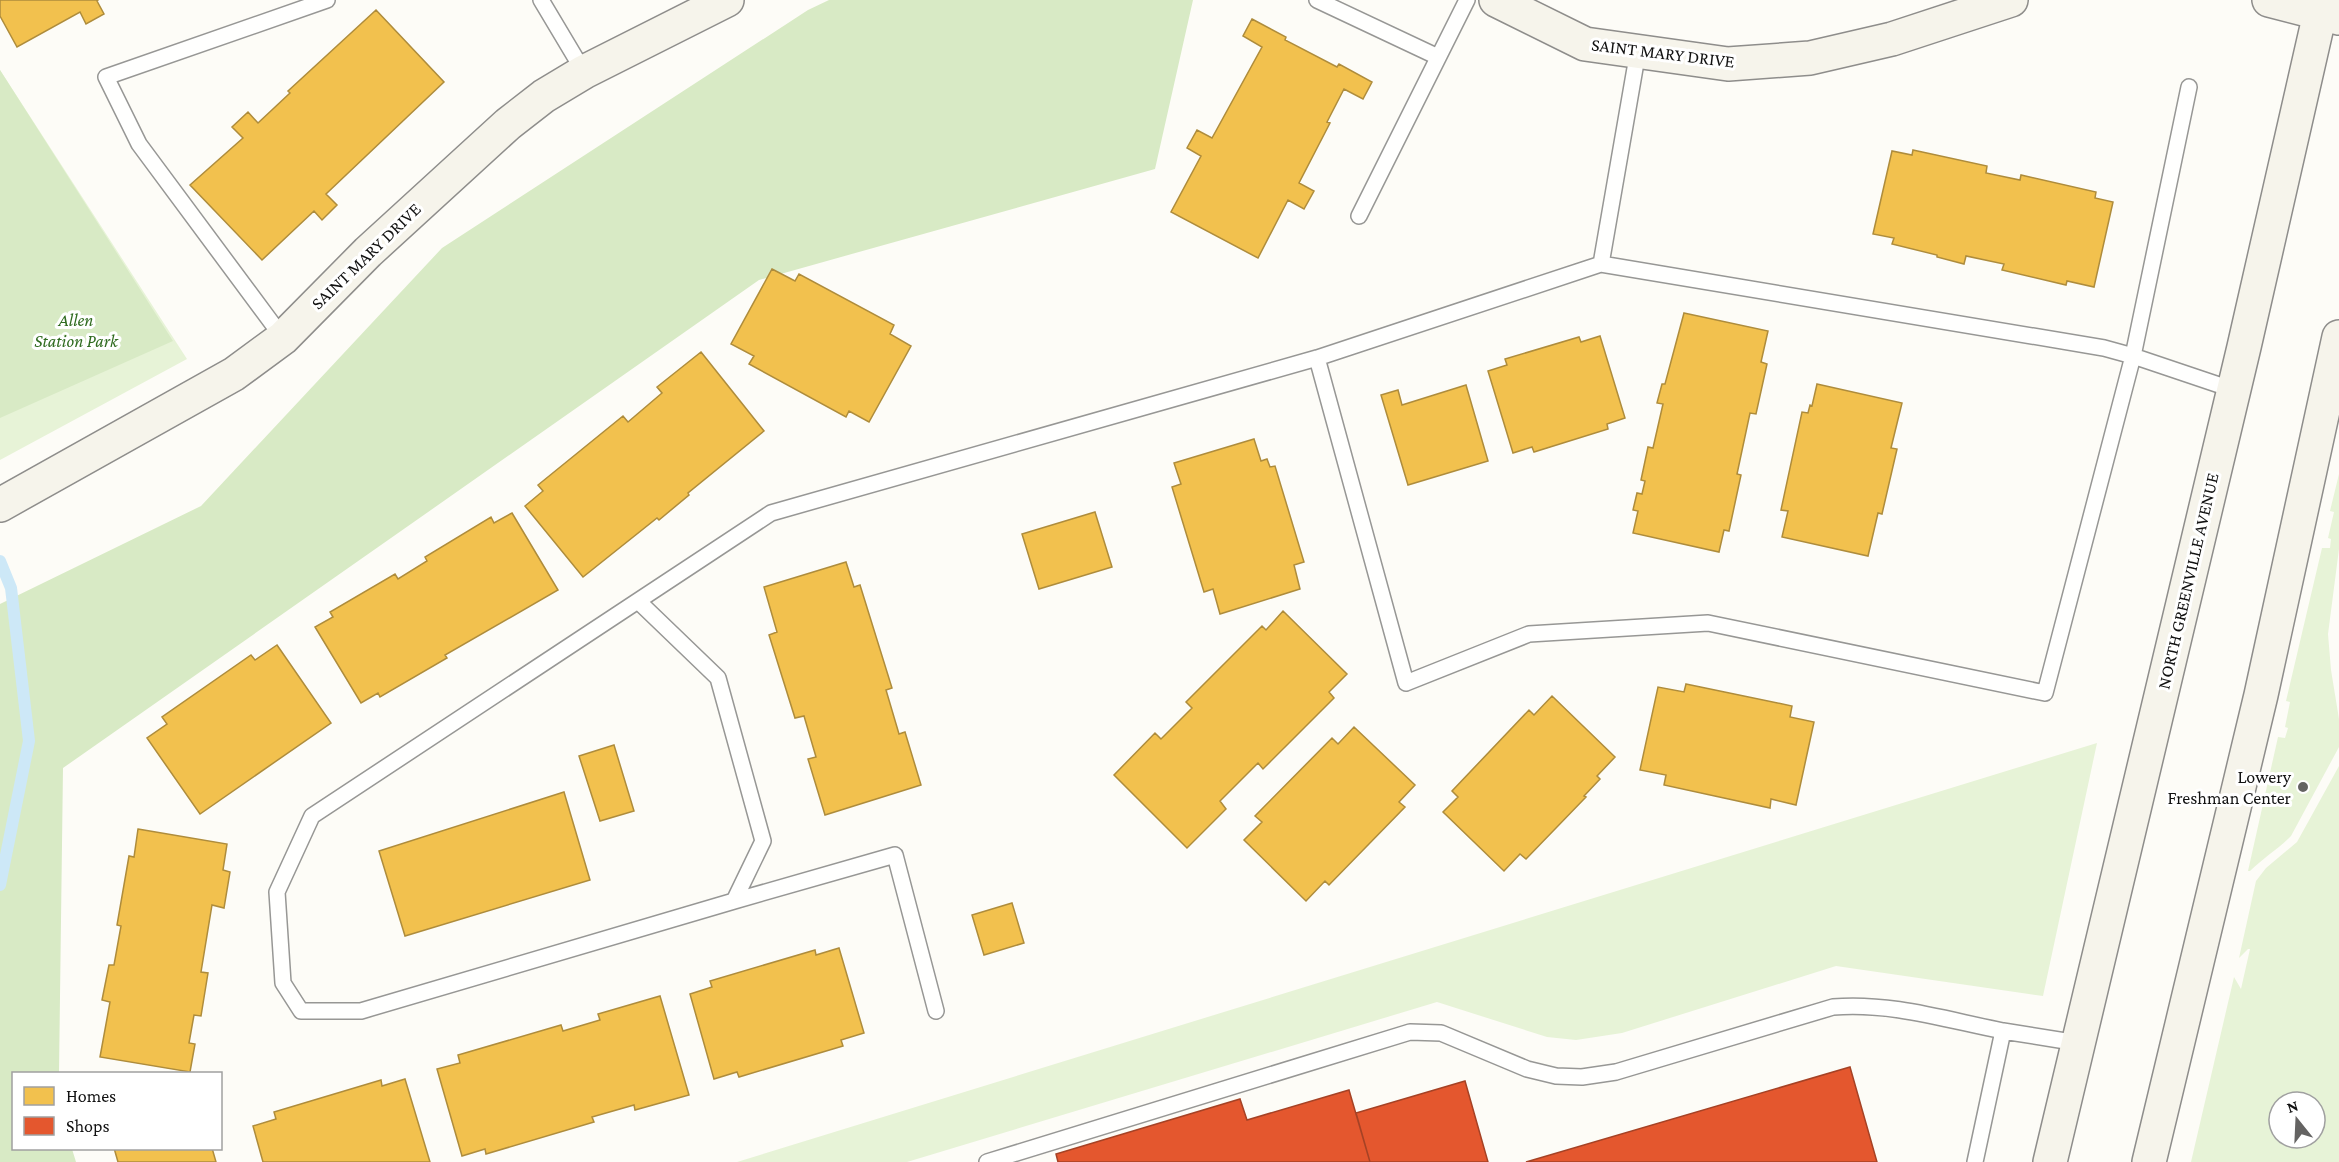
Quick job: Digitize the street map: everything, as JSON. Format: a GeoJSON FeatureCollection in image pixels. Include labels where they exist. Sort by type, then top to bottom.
{"type":"FeatureCollection","features":[{"type":"Feature","properties":{"kind":"main road","name":"SAINT MARY DRIVE"},"geometry":{"type":"LineString","coordinates":[[0,505],[234,374],[283,338],[368,252],[508,124],[544,96],[584,72],[727,0]]}},
{"type":"Feature","properties":{"kind":"main road","name":"SAINT MARY DRIVE"},"geometry":{"type":"LineString","coordinates":[[1496,0],[1585,44],[1728,64],[1810,58],[1892,39],[2001,1]]}},
{"type":"Feature","properties":{"kind":"main road"},"geometry":{"type":"LineString","coordinates":[[2269,0],[2327,11]]}},
{"type":"Feature","properties":{"kind":"main road","name":"NORTH GREENVILLE AVENUE"},"geometry":{"type":"LineString","coordinates":[[2050,1162],[2327,11]]}},
{"type":"Feature","properties":{"kind":"main road"},"geometry":{"type":"LineString","coordinates":[[2149,1162],[2261,695],[2339,337]]}},
{"type":"Feature","properties":{"kind":"lane"},"geometry":{"type":"LineString","coordinates":[[283,338],[139,144],[106,77],[327,0]]}},
{"type":"Feature","properties":{"kind":"lane"},"geometry":{"type":"LineString","coordinates":[[541,0],[584,72]]}},
{"type":"Feature","properties":{"kind":"lane"},"geometry":{"type":"LineString","coordinates":[[1317,0],[1438,57]]}},
{"type":"Feature","properties":{"kind":"lane"},"geometry":{"type":"LineString","coordinates":[[1359,216],[1467,0]]}},
{"type":"Feature","properties":{"kind":"lane"},"geometry":{"type":"LineString","coordinates":[[1601,264],[1638,51]]}},
{"type":"Feature","properties":{"kind":"lane"},"geometry":{"type":"LineString","coordinates":[[1317,358],[1406,683],[1529,634],[1708,623],[2045,693],[2133,356],[2189,87]]}},
{"type":"Feature","properties":{"kind":"lane"},"geometry":{"type":"LineString","coordinates":[[936,1011],[895,855],[361,1011],[301,1011],[283,983],[277,892],[312,816],[771,513],[1317,358],[1601,264],[2104,348],[2234,390]]}},
{"type":"Feature","properties":{"kind":"lane"},"geometry":{"type":"LineString","coordinates":[[638,601],[718,678],[762,841],[734,901]]}},
{"type":"Feature","properties":{"kind":"lane"},"geometry":{"type":"LineString","coordinates":[[987,1162],[1410,1032],[1441,1034],[1527,1070],[1556,1076],[1582,1077],[1616,1072],[1833,1007],[1858,1005],[1879,1006],[2003,1031],[2078,1043]]}},
{"type":"Feature","properties":{"kind":"lane"},"geometry":{"type":"LineString","coordinates":[[1975,1162],[2003,1031]]}},
{"type":"Feature","properties":{"kind":"green space"},"geometry":{"type":"Polygon","coordinates":[[[829,0],[1193,0],[1155,169],[759,280],[63,768],[59,1072],[12,1072],[12,1150],[72,1150],[76,1162],[0,1162],[0,604],[201,506],[442,248],[808,10],[829,0]]]}},
{"type":"Feature","properties":{"kind":"green space","name":"Allen Station Park"},"geometry":{"type":"Polygon","coordinates":[[[0,70],[187,359],[0,460],[0,70]]]}},
{"type":"Feature","properties":{"kind":"green space","name":"Allen Station Park"},"geometry":{"type":"Polygon","coordinates":[[[0,70],[173,341],[0,418],[0,70]]]}},
{"type":"Feature","properties":{"kind":"green space"},"geometry":{"type":"Polygon","coordinates":[[[2339,474],[2339,549],[2328,634],[2339,719],[2339,747],[2291,836],[2248,871],[2278,737],[2285,738],[2288,728],[2285,727],[2290,702],[2286,701],[2322,548],[2330,548],[2331,539],[2328,538],[2334,512],[2330,511],[2339,474]]]}},
{"type":"Feature","properties":{"kind":"green space"},"geometry":{"type":"Polygon","coordinates":[[[2097,743],[2043,996],[1836,966],[1622,1033],[1576,1040],[1547,1037],[1437,1002],[907,1162],[737,1162],[2097,743]]]}},
{"type":"Feature","properties":{"kind":"green space","name":"Lowery Freshman Center"},"geometry":{"type":"Polygon","coordinates":[[[2339,766],[2339,1162],[2191,1162],[2234,977],[2241,989],[2250,949],[2239,958],[2256,881],[2266,868],[2297,842],[2339,766]]]}},
{"type":"Feature","properties":{"kind":"building: Homes"},"geometry":{"type":"Polygon","coordinates":[[[0,0],[98,0],[104,14],[86,24],[80,12],[17,47],[0,16],[0,0]]]}},
{"type":"Feature","properties":{"kind":"building: Homes"},"geometry":{"type":"Polygon","coordinates":[[[376,10],[444,82],[326,194],[337,205],[322,220],[314,211],[262,260],[190,185],[243,138],[232,127],[248,112],[258,123],[290,93],[288,91],[376,10]]]}},
{"type":"Feature","properties":{"kind":"building: Homes"},"geometry":{"type":"Polygon","coordinates":[[[1252,19],[1286,37],[1285,40],[1337,67],[1339,64],[1372,82],[1363,99],[1344,89],[1327,122],[1330,123],[1299,183],[1314,191],[1304,209],[1288,200],[1258,258],[1171,212],[1201,156],[1187,148],[1197,130],[1212,138],[1262,47],[1243,36],[1252,19]]]}},
{"type":"Feature","properties":{"kind":"building: Homes"},"geometry":{"type":"Polygon","coordinates":[[[1913,150],[1987,166],[1986,173],[2020,180],[2021,175],[2096,192],[2095,198],[2113,202],[2094,287],[2067,281],[2066,285],[2002,270],[2004,264],[1966,256],[1964,264],[1892,244],[1894,238],[1873,234],[1892,151],[1912,155],[1913,150]]]}},
{"type":"Feature","properties":{"kind":"building: Homes"},"geometry":{"type":"Polygon","coordinates":[[[772,269],[795,281],[799,274],[894,325],[890,334],[911,346],[869,422],[849,411],[846,417],[749,364],[754,356],[731,344],[772,269]]]}},
{"type":"Feature","properties":{"kind":"building: Homes"},"geometry":{"type":"Polygon","coordinates":[[[1684,313],[1768,331],[1761,362],[1767,364],[1756,414],[1750,413],[1737,474],[1741,475],[1729,531],[1724,530],[1719,552],[1633,533],[1638,511],[1633,510],[1637,493],[1642,494],[1645,481],[1641,480],[1648,447],[1653,448],[1663,404],[1657,403],[1662,384],[1665,384],[1684,313]]]}},
{"type":"Feature","properties":{"kind":"building: Homes"},"geometry":{"type":"Polygon","coordinates":[[[1600,336],[1625,418],[1607,424],[1608,429],[1534,452],[1532,447],[1513,453],[1488,371],[1507,365],[1505,359],[1579,337],[1581,342],[1600,336]]]}},
{"type":"Feature","properties":{"kind":"building: Homes"},"geometry":{"type":"Polygon","coordinates":[[[701,352],[764,431],[688,493],[689,495],[659,520],[657,518],[583,577],[525,506],[543,491],[538,485],[623,416],[628,422],[662,393],[657,387],[701,352]]]}},
{"type":"Feature","properties":{"kind":"building: Homes"},"geometry":{"type":"Polygon","coordinates":[[[1817,384],[1902,403],[1891,448],[1897,449],[1882,514],[1878,513],[1868,556],[1782,537],[1788,511],[1781,510],[1802,412],[1808,413],[1810,405],[1812,406],[1817,384]]]}},
{"type":"Feature","properties":{"kind":"building: Homes"},"geometry":{"type":"Polygon","coordinates":[[[1466,385],[1488,461],[1408,485],[1381,395],[1398,390],[1402,405],[1466,385]]]}},
{"type":"Feature","properties":{"kind":"building: Homes"},"geometry":{"type":"Polygon","coordinates":[[[1254,439],[1261,461],[1267,459],[1270,467],[1275,466],[1304,562],[1294,565],[1300,589],[1220,614],[1213,589],[1204,592],[1172,487],[1181,484],[1174,463],[1254,439]]]}},
{"type":"Feature","properties":{"kind":"building: Homes"},"geometry":{"type":"Polygon","coordinates":[[[1095,512],[1112,567],[1039,589],[1022,534],[1095,512]]]}},
{"type":"Feature","properties":{"kind":"building: Homes"},"geometry":{"type":"Polygon","coordinates":[[[512,513],[558,590],[445,655],[447,658],[380,697],[378,693],[361,703],[315,627],[333,617],[330,612],[395,574],[398,579],[427,561],[425,557],[491,517],[494,523],[512,513]]]}},
{"type":"Feature","properties":{"kind":"building: Homes"},"geometry":{"type":"Polygon","coordinates":[[[846,562],[854,587],[860,585],[892,688],[886,690],[899,734],[905,732],[921,785],[825,815],[808,759],[816,757],[804,716],[795,718],[769,635],[777,632],[764,587],[846,562]]]}},
{"type":"Feature","properties":{"kind":"building: Homes"},"geometry":{"type":"Polygon","coordinates":[[[1283,611],[1347,674],[1329,692],[1334,698],[1263,769],[1258,763],[1220,801],[1226,809],[1187,848],[1114,775],[1155,733],[1161,739],[1192,708],[1186,702],[1262,626],[1266,630],[1283,611]]]}},
{"type":"Feature","properties":{"kind":"building: Homes"},"geometry":{"type":"Polygon","coordinates":[[[277,645],[331,723],[200,814],[147,738],[167,724],[162,717],[251,655],[255,660],[277,645]]]}},
{"type":"Feature","properties":{"kind":"building: Homes"},"geometry":{"type":"Polygon","coordinates":[[[1686,684],[1792,706],[1790,717],[1814,722],[1796,805],[1771,799],[1770,808],[1664,785],[1666,775],[1640,770],[1658,687],[1684,692],[1686,684]]]}},
{"type":"Feature","properties":{"kind":"building: Homes"},"geometry":{"type":"Polygon","coordinates":[[[1552,696],[1615,757],[1597,776],[1600,779],[1584,796],[1586,797],[1526,859],[1520,854],[1504,871],[1443,812],[1458,797],[1452,791],[1529,710],[1534,715],[1552,696]]]}},
{"type":"Feature","properties":{"kind":"building: Homes"},"geometry":{"type":"Polygon","coordinates":[[[1354,727],[1415,785],[1399,802],[1405,807],[1329,885],[1325,881],[1306,901],[1244,840],[1262,822],[1255,816],[1332,738],[1338,744],[1354,727]]]}},
{"type":"Feature","properties":{"kind":"building: Homes"},"geometry":{"type":"Polygon","coordinates":[[[614,745],[634,811],[600,821],[579,756],[614,745]]]}},
{"type":"Feature","properties":{"kind":"building: Homes"},"geometry":{"type":"Polygon","coordinates":[[[564,792],[590,880],[405,936],[379,851],[564,792]]]}},
{"type":"Feature","properties":{"kind":"building: Homes"},"geometry":{"type":"Polygon","coordinates":[[[138,829],[227,844],[223,870],[230,872],[224,908],[212,905],[201,972],[208,973],[201,1016],[194,1015],[189,1043],[195,1044],[190,1072],[100,1057],[110,1002],[102,1000],[109,965],[114,965],[121,926],[117,925],[129,856],[134,857],[138,829]]]}},
{"type":"Feature","properties":{"kind":"building: Homes"},"geometry":{"type":"Polygon","coordinates":[[[1012,903],[1024,943],[984,955],[972,915],[1012,903]]]}},
{"type":"Feature","properties":{"kind":"building: Homes"},"geometry":{"type":"Polygon","coordinates":[[[839,948],[864,1033],[841,1040],[843,1046],[739,1077],[737,1072],[714,1079],[690,994],[712,987],[710,981],[815,950],[816,955],[839,948]]]}},
{"type":"Feature","properties":{"kind":"building: Homes"},"geometry":{"type":"Polygon","coordinates":[[[660,996],[689,1095],[635,1110],[634,1105],[592,1117],[594,1122],[486,1154],[485,1149],[462,1156],[437,1069],[460,1063],[458,1055],[561,1025],[563,1031],[600,1020],[598,1014],[660,996]]]}},
{"type":"Feature","properties":{"kind":"building: Homes"},"geometry":{"type":"Polygon","coordinates":[[[405,1079],[430,1162],[263,1162],[253,1126],[276,1119],[274,1112],[381,1080],[382,1086],[405,1079]]]}},
{"type":"Feature","properties":{"kind":"building: Homes"},"geometry":{"type":"Polygon","coordinates":[[[115,1150],[213,1150],[216,1162],[118,1162],[115,1150]]]}},
{"type":"Feature","properties":{"kind":"building: Shops"},"geometry":{"type":"Polygon","coordinates":[[[1850,1067],[1877,1162],[1526,1162],[1850,1067]]]}},
{"type":"Feature","properties":{"kind":"building: Shops"},"geometry":{"type":"Polygon","coordinates":[[[1465,1081],[1488,1162],[1370,1162],[1356,1113],[1465,1081]]]}},
{"type":"Feature","properties":{"kind":"building: Shops"},"geometry":{"type":"Polygon","coordinates":[[[1349,1090],[1370,1162],[1058,1162],[1056,1154],[1240,1099],[1247,1120],[1349,1090]]]}},
{"type":"Feature","properties":{"kind":"waterway"},"geometry":{"type":"LineString","coordinates":[[0,561],[11,588],[29,741],[0,885]]}},
{"type":"Feature","properties":{"kind":"place","name":"Lowery Freshman Center"},"geometry":{"type":"Point","coordinates":[2303,787]}}]}
